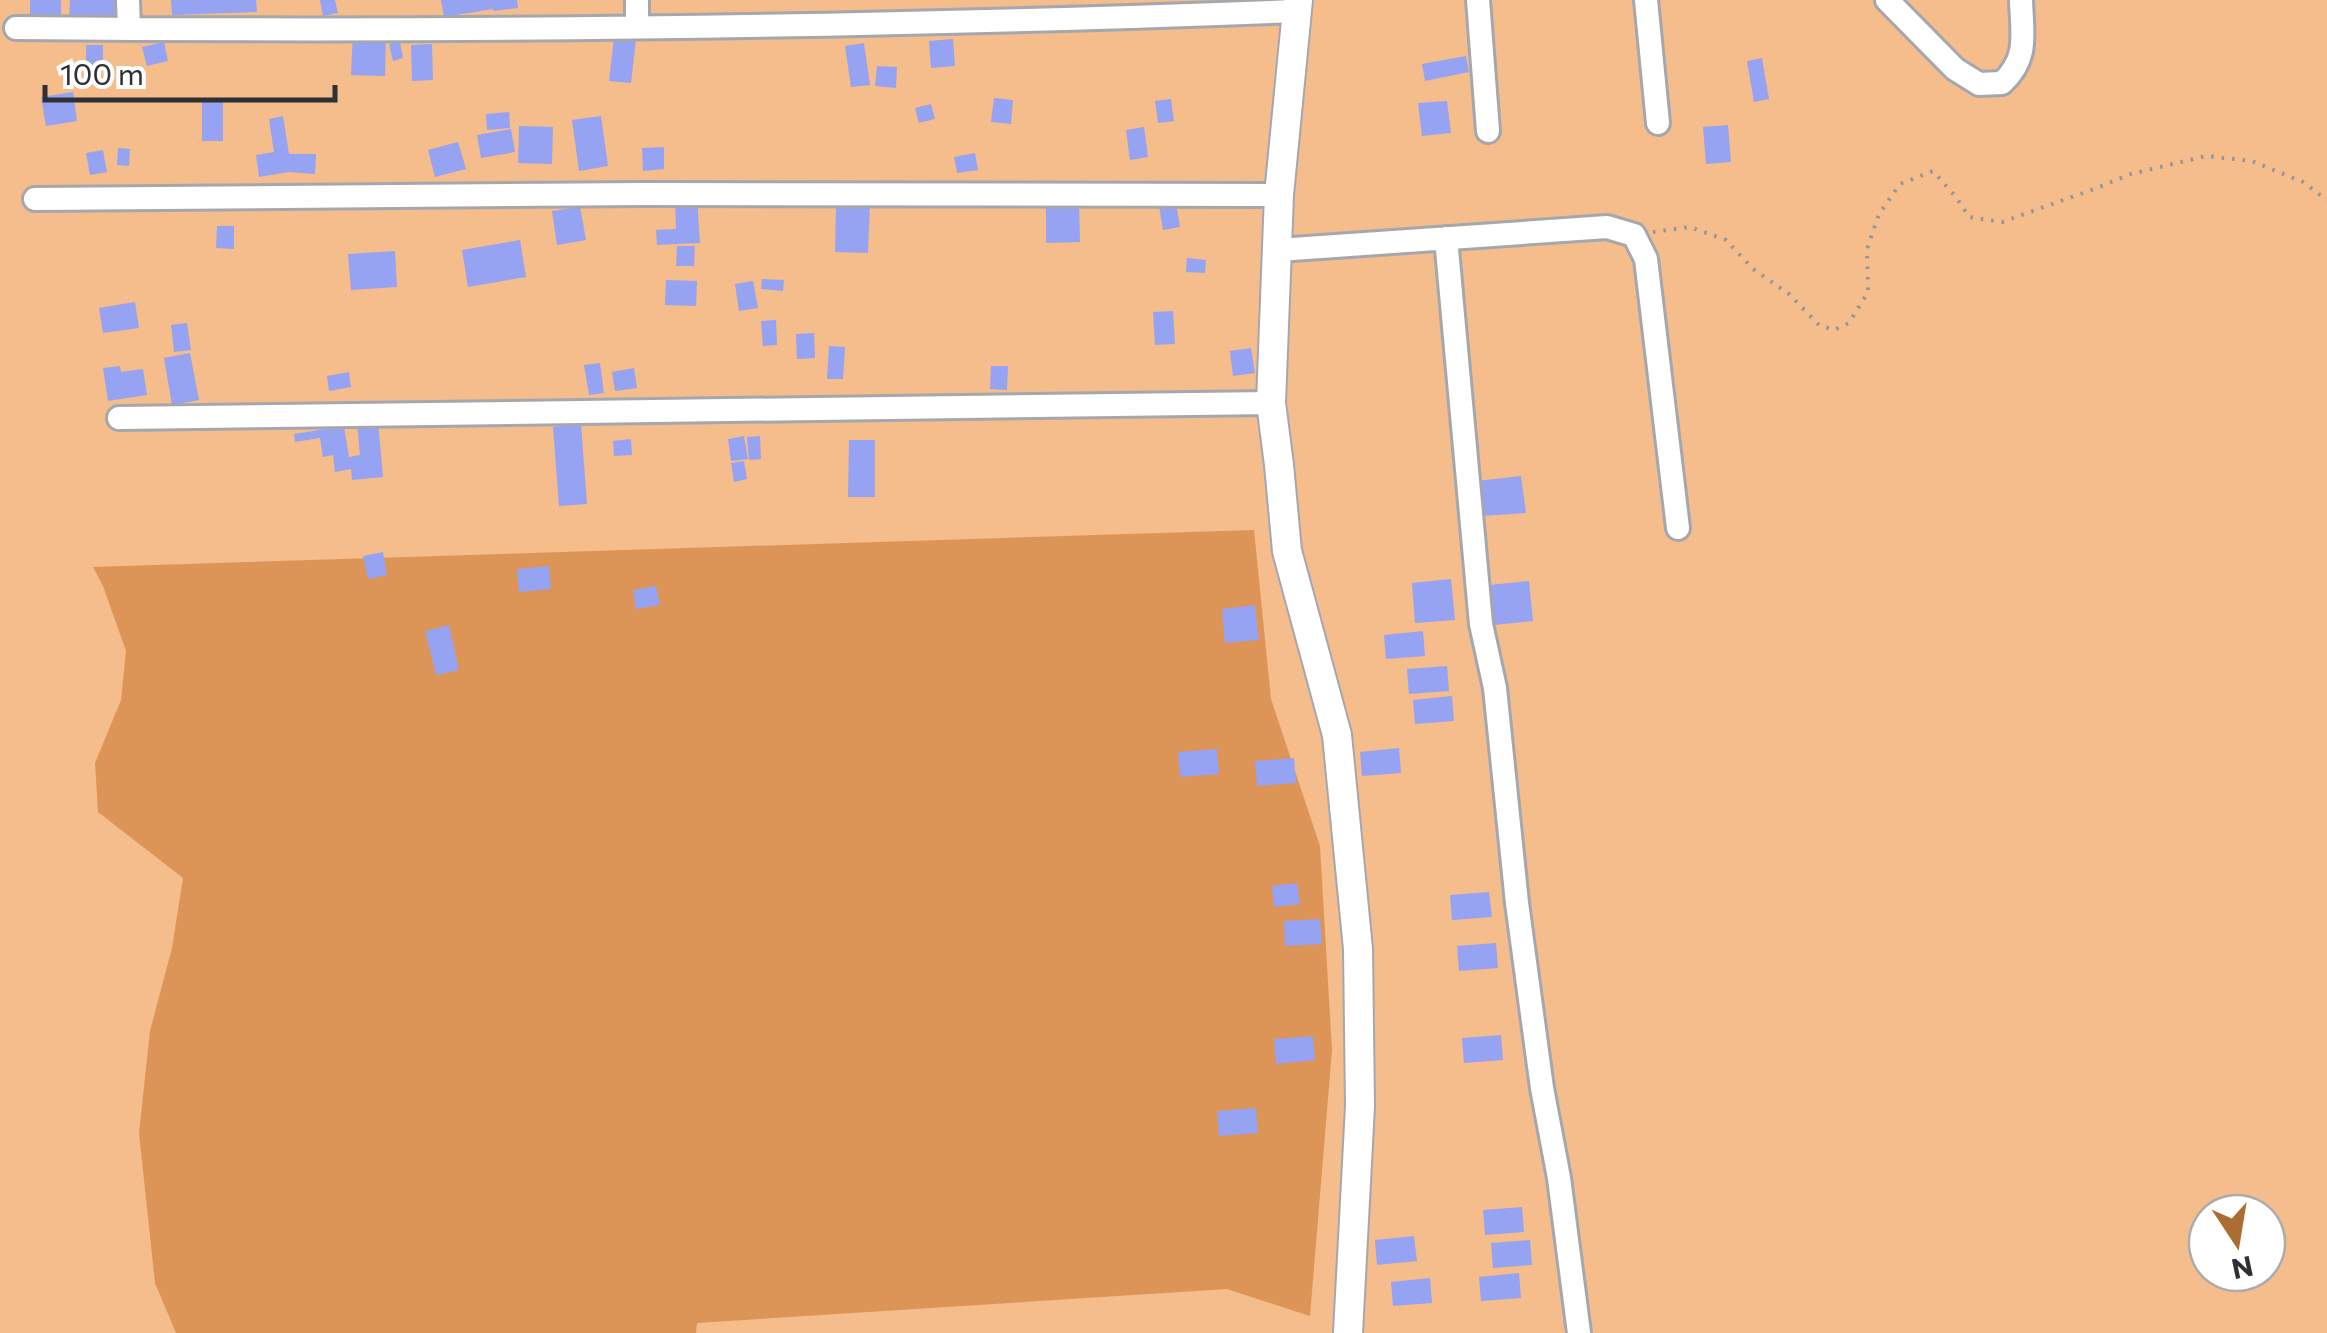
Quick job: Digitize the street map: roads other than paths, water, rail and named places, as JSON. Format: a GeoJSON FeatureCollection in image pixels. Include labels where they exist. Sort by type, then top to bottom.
{"type":"FeatureCollection","features":[{"type":"Feature","properties":{"kind":"street"},"geometry":{"type":"LineString","coordinates":[[128,0],[129,29]]}},
{"type":"Feature","properties":{"kind":"street"},"geometry":{"type":"LineString","coordinates":[[637,27],[638,0]]}},
{"type":"Feature","properties":{"kind":"street"},"geometry":{"type":"LineString","coordinates":[[1478,0],[1488,131]]}},
{"type":"Feature","properties":{"kind":"street"},"geometry":{"type":"LineString","coordinates":[[1646,0],[1658,123]]}},
{"type":"Feature","properties":{"kind":"street"},"geometry":{"type":"LineString","coordinates":[[1887,0],[1955,69],[1979,84],[2002,83],[2017,69],[2022,47],[2021,0]]}},
{"type":"Feature","properties":{"kind":"street"},"geometry":{"type":"LineString","coordinates":[[16,28],[637,27],[1297,6],[1279,195],[1271,403],[1287,551],[1337,735],[1358,949],[1360,1106],[1348,1333]]}},
{"type":"Feature","properties":{"kind":"street"},"geometry":{"type":"LineString","coordinates":[[36,199],[645,194],[1279,195]]}},
{"type":"Feature","properties":{"kind":"street"},"geometry":{"type":"LineString","coordinates":[[1278,250],[1607,227],[1634,235],[1646,258],[1678,528]]}},
{"type":"Feature","properties":{"kind":"street"},"geometry":{"type":"LineString","coordinates":[[1446,238],[1481,624],[1495,688],[1517,904],[1579,1333]]}},
{"type":"Feature","properties":{"kind":"street"},"geometry":{"type":"LineString","coordinates":[[120,418],[1271,403]]}}]}
